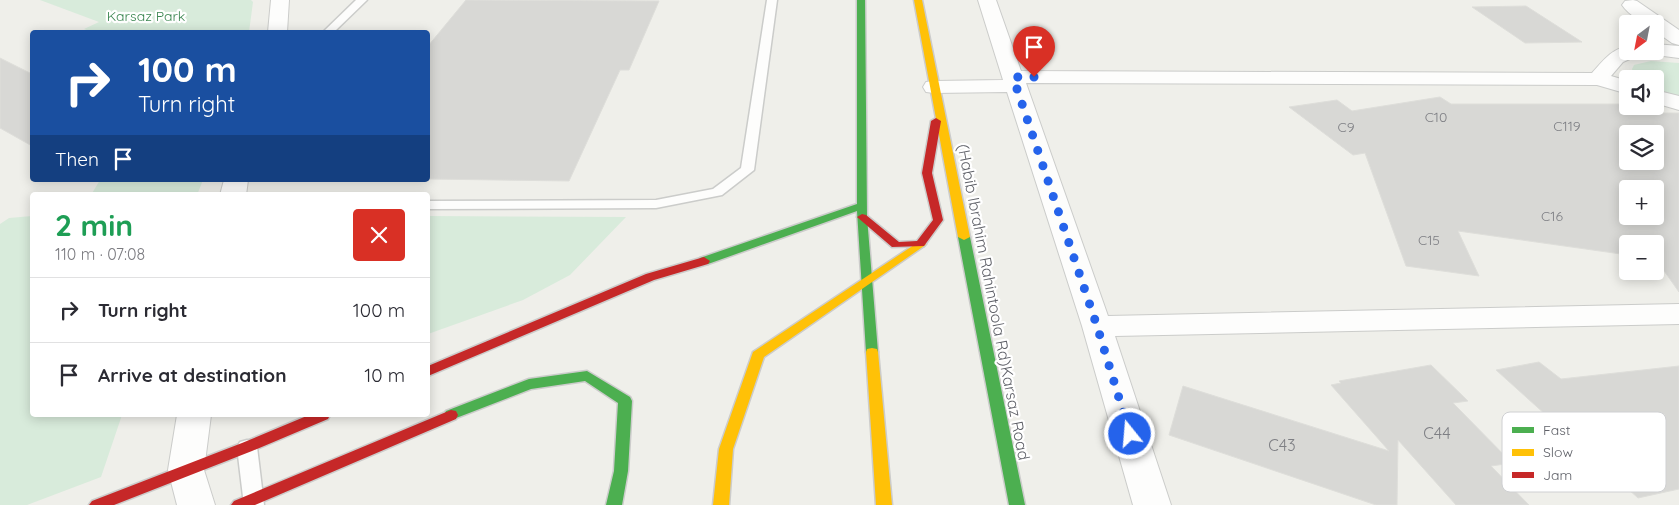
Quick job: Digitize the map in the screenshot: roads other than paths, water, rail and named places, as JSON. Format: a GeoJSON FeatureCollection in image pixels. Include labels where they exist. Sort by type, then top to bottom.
{"type":"FeatureCollection","features":[{"type":"Feature","properties":{"kind":"main road"},"geometry":{"type":"LineString","coordinates":[[861,0],[862,212],[884,505]]}},
{"type":"Feature","properties":{"kind":"main road","name":"(Habib Ibrahim Rahintoola Rd)Karsaz Road"},"geometry":{"type":"LineString","coordinates":[[918,0],[1017,505]]}},
{"type":"Feature","properties":{"kind":"main road"},"geometry":{"type":"LineString","coordinates":[[721,505],[726,449],[758,355],[920,244],[938,220],[927,173],[936,96]]}},
{"type":"Feature","properties":{"kind":"main road"},"geometry":{"type":"LineString","coordinates":[[862,212],[896,244],[920,244]]}},
{"type":"Feature","properties":{"kind":"main road"},"geometry":{"type":"LineString","coordinates":[[430,370],[650,277],[862,212]]}},
{"type":"Feature","properties":{"kind":"main road"},"geometry":{"type":"LineString","coordinates":[[248,503],[428,424],[528,384],[587,376],[625,401],[621,471],[614,505]]}},
{"type":"Feature","properties":{"kind":"main road"},"geometry":{"type":"LineString","coordinates":[[97,505],[247,447],[318,417]]}},
{"type":"Feature","properties":{"kind":"street"},"geometry":{"type":"LineString","coordinates":[[278,30],[280,0]]}},
{"type":"Feature","properties":{"kind":"street"},"geometry":{"type":"LineString","coordinates":[[987,0],[1097,326],[1152,505]]}},
{"type":"Feature","properties":{"kind":"street"},"geometry":{"type":"LineString","coordinates":[[1631,5],[1679,39]]}},
{"type":"Feature","properties":{"kind":"street"},"geometry":{"type":"LineString","coordinates":[[1664,51],[1679,52]]}},
{"type":"Feature","properties":{"kind":"street"},"geometry":{"type":"LineString","coordinates":[[1598,80],[1613,59],[1619,54]]}},
{"type":"Feature","properties":{"kind":"street"},"geometry":{"type":"LineString","coordinates":[[936,96],[1015,81],[1598,80],[1619,86]]}},
{"type":"Feature","properties":{"kind":"street"},"geometry":{"type":"LineString","coordinates":[[1664,99],[1679,103]]}},
{"type":"Feature","properties":{"kind":"street"},"geometry":{"type":"LineString","coordinates":[[1097,326],[1679,314]]}},
{"type":"Feature","properties":{"kind":"street"},"geometry":{"type":"LineString","coordinates":[[194,417],[186,470],[196,505]]}},
{"type":"Feature","properties":{"kind":"lane"},"geometry":{"type":"LineString","coordinates":[[330,30],[362,0]]}},
{"type":"Feature","properties":{"kind":"lane"},"geometry":{"type":"LineString","coordinates":[[430,206],[656,204],[717,192],[747,170],[772,0]]}},
{"type":"Feature","properties":{"kind":"lane"},"geometry":{"type":"LineString","coordinates":[[247,447],[248,503]]}},
{"type":"Feature","properties":{"kind":"park label","name":"Karsaz Park"},"geometry":{"type":"Point","coordinates":[146,16]}}]}
